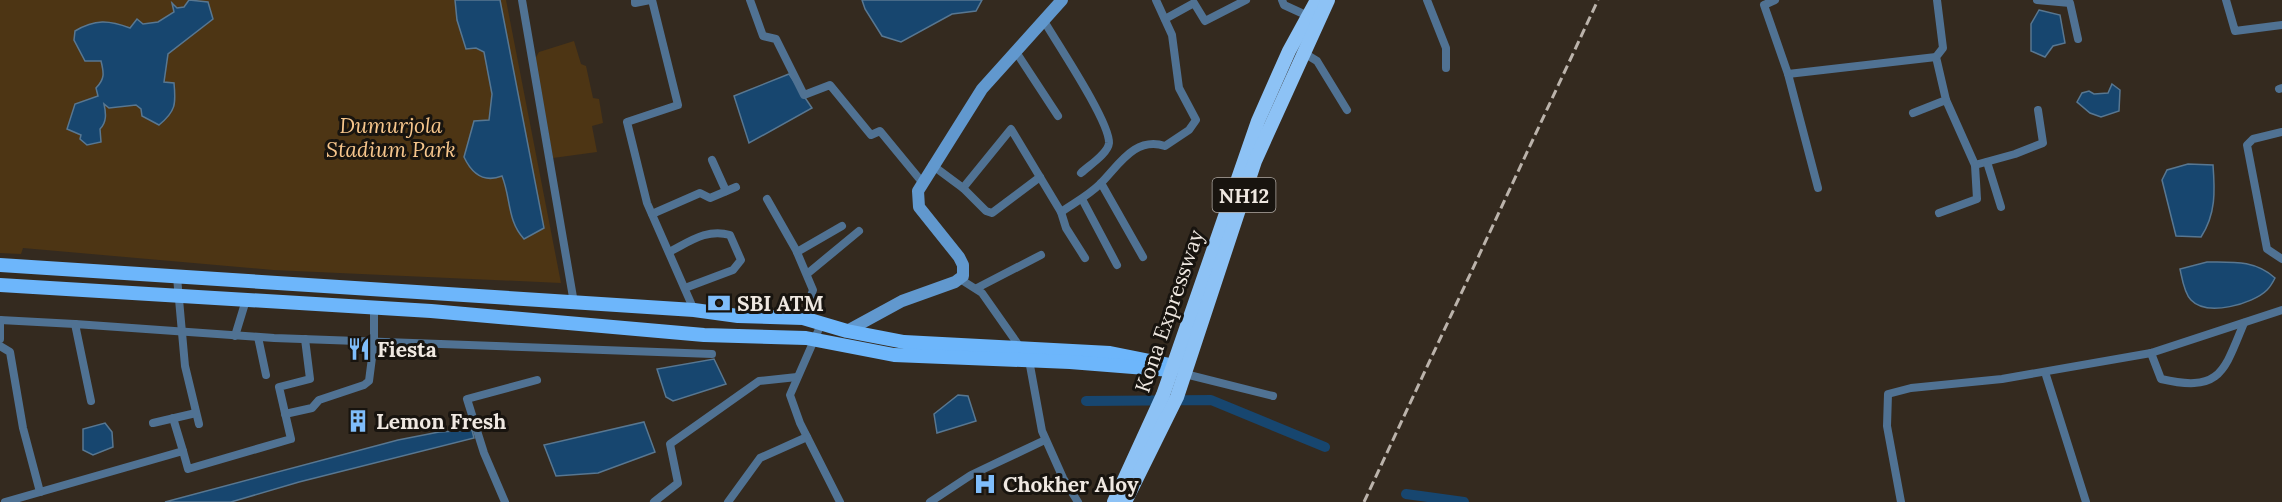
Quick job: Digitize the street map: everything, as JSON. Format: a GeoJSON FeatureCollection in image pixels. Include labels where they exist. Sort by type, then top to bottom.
{"type":"FeatureCollection","features":[{"type":"Feature","properties":{"kind":"highway","name":"Kona Expressway"},"geometry":{"type":"LineString","coordinates":[[1182,371],[1258,121],[1317,0]]}},
{"type":"Feature","properties":{"kind":"highway","name":"Kona Expressway"},"geometry":{"type":"LineString","coordinates":[[1125,502],[1182,371],[1255,161],[1328,0]]}},
{"type":"Feature","properties":{"kind":"highway","name":"Kona Expressway"},"geometry":{"type":"LineString","coordinates":[[1114,502],[1159,420]]}},
{"type":"Feature","properties":{"kind":"main road"},"geometry":{"type":"LineString","coordinates":[[847,332],[902,301],[960,279],[964,270],[959,257],[917,202],[922,182],[982,89],[1062,0]]}},
{"type":"Feature","properties":{"kind":"main road"},"geometry":{"type":"LineString","coordinates":[[0,265],[694,310],[738,316],[803,318],[822,322],[847,332],[904,342],[1110,353],[1182,371]]}},
{"type":"Feature","properties":{"kind":"main road"},"geometry":{"type":"LineString","coordinates":[[0,285],[508,316],[704,335],[815,340],[894,355],[1029,360],[1182,371]]}},
{"type":"Feature","properties":{"kind":"street"},"geometry":{"type":"LineString","coordinates":[[522,0],[574,303]]}},
{"type":"Feature","properties":{"kind":"street"},"geometry":{"type":"LineString","coordinates":[[635,0],[635,3],[651,0],[678,105],[627,122],[652,214],[694,310]]}},
{"type":"Feature","properties":{"kind":"street"},"geometry":{"type":"LineString","coordinates":[[750,0],[763,36],[776,39],[804,95],[830,85],[871,135],[880,131],[922,182]]}},
{"type":"Feature","properties":{"kind":"street"},"geometry":{"type":"LineString","coordinates":[[1061,212],[1082,199],[1101,183],[1134,150],[1144,144],[1155,143],[1165,146],[1189,130],[1196,120],[1179,88],[1172,35],[1156,0]]}},
{"type":"Feature","properties":{"kind":"street"},"geometry":{"type":"LineString","coordinates":[[1165,19],[1194,3],[1205,21],[1246,0]]}},
{"type":"Feature","properties":{"kind":"street"},"geometry":{"type":"LineString","coordinates":[[1282,0],[1284,4],[1308,16]]}},
{"type":"Feature","properties":{"kind":"street"},"geometry":{"type":"LineString","coordinates":[[1427,0],[1446,48],[1446,68]]}},
{"type":"Feature","properties":{"kind":"street"},"geometry":{"type":"LineString","coordinates":[[1775,0],[1764,5],[1788,74],[1818,188]]}},
{"type":"Feature","properties":{"kind":"street"},"geometry":{"type":"LineString","coordinates":[[1788,74],[1936,57],[1943,48],[1937,0]]}},
{"type":"Feature","properties":{"kind":"street"},"geometry":{"type":"LineString","coordinates":[[2037,0],[2070,3],[2078,39]]}},
{"type":"Feature","properties":{"kind":"street"},"geometry":{"type":"LineString","coordinates":[[2226,0],[2235,31],[2282,25]]}},
{"type":"Feature","properties":{"kind":"street"},"geometry":{"type":"LineString","coordinates":[[1044,21],[1101,120],[1109,142],[1107,149],[1081,173]]}},
{"type":"Feature","properties":{"kind":"street"},"geometry":{"type":"LineString","coordinates":[[1016,52],[1058,116]]}},
{"type":"Feature","properties":{"kind":"street"},"geometry":{"type":"LineString","coordinates":[[1304,53],[1317,61],[1347,110]]}},
{"type":"Feature","properties":{"kind":"street"},"geometry":{"type":"LineString","coordinates":[[1936,57],[1946,100],[1975,165],[1977,199],[1939,213]]}},
{"type":"Feature","properties":{"kind":"street"},"geometry":{"type":"LineString","coordinates":[[1913,113],[1946,100]]}},
{"type":"Feature","properties":{"kind":"street"},"geometry":{"type":"LineString","coordinates":[[1975,165],[2015,154],[2043,143],[2038,110]]}},
{"type":"Feature","properties":{"kind":"street"},"geometry":{"type":"LineString","coordinates":[[963,188],[1011,129],[1061,212],[1066,228],[1085,258]]}},
{"type":"Feature","properties":{"kind":"street"},"geometry":{"type":"LineString","coordinates":[[2282,132],[2253,139],[2247,145],[2267,249],[2282,259]]}},
{"type":"Feature","properties":{"kind":"street"},"geometry":{"type":"LineString","coordinates":[[712,160],[726,191]]}},
{"type":"Feature","properties":{"kind":"street"},"geometry":{"type":"LineString","coordinates":[[1987,162],[2001,207]]}},
{"type":"Feature","properties":{"kind":"street"},"geometry":{"type":"LineString","coordinates":[[932,165],[963,188],[989,213],[1040,177]]}},
{"type":"Feature","properties":{"kind":"street"},"geometry":{"type":"LineString","coordinates":[[1101,183],[1143,257]]}},
{"type":"Feature","properties":{"kind":"street"},"geometry":{"type":"LineString","coordinates":[[652,214],[700,193],[710,198],[736,187]]}},
{"type":"Feature","properties":{"kind":"street"},"geometry":{"type":"LineString","coordinates":[[767,199],[797,252],[814,292],[803,318]]}},
{"type":"Feature","properties":{"kind":"street"},"geometry":{"type":"LineString","coordinates":[[1082,199],[1117,265]]}},
{"type":"Feature","properties":{"kind":"street"},"geometry":{"type":"LineString","coordinates":[[797,252],[842,226]]}},
{"type":"Feature","properties":{"kind":"street"},"geometry":{"type":"LineString","coordinates":[[807,274],[859,231]]}},
{"type":"Feature","properties":{"kind":"street"},"geometry":{"type":"LineString","coordinates":[[669,252],[704,234],[719,232],[730,236],[741,260],[733,270],[685,288]]}},
{"type":"Feature","properties":{"kind":"street"},"geometry":{"type":"LineString","coordinates":[[977,288],[1041,255]]}},
{"type":"Feature","properties":{"kind":"street"},"geometry":{"type":"LineString","coordinates":[[177,277],[176,295],[185,366],[199,424]]}},
{"type":"Feature","properties":{"kind":"street"},"geometry":{"type":"LineString","coordinates":[[960,279],[977,288],[1022,347],[1029,360],[1045,440],[1063,478],[1078,502]]}},
{"type":"Feature","properties":{"kind":"street"},"geometry":{"type":"LineString","coordinates":[[235,336],[246,300]]}},
{"type":"Feature","properties":{"kind":"street"},"geometry":{"type":"LineString","coordinates":[[285,414],[312,408],[319,400],[364,385],[369,381],[374,342],[374,308]]}},
{"type":"Feature","properties":{"kind":"street"},"geometry":{"type":"LineString","coordinates":[[1900,502],[1887,426],[1888,394],[1911,388],[2002,379],[2151,353],[2282,310]]}},
{"type":"Feature","properties":{"kind":"street"},"geometry":{"type":"LineString","coordinates":[[0,339],[0,320],[235,336],[712,354]]}},
{"type":"Feature","properties":{"kind":"street"},"geometry":{"type":"LineString","coordinates":[[822,322],[790,395],[807,437],[840,502]]}},
{"type":"Feature","properties":{"kind":"street"},"geometry":{"type":"LineString","coordinates":[[2151,353],[2161,379],[2182,384],[2214,378],[2225,370],[2244,323]]}},
{"type":"Feature","properties":{"kind":"street"},"geometry":{"type":"LineString","coordinates":[[75,324],[91,401]]}},
{"type":"Feature","properties":{"kind":"street"},"geometry":{"type":"LineString","coordinates":[[258,337],[266,375]]}},
{"type":"Feature","properties":{"kind":"street"},"geometry":{"type":"LineString","coordinates":[[173,418],[188,469],[291,439],[279,387],[310,379],[305,339]]}},
{"type":"Feature","properties":{"kind":"street"},"geometry":{"type":"LineString","coordinates":[[0,346],[10,352],[23,428],[40,492]]}},
{"type":"Feature","properties":{"kind":"street"},"geometry":{"type":"LineString","coordinates":[[1182,371],[1273,396]]}},
{"type":"Feature","properties":{"kind":"street"},"geometry":{"type":"LineString","coordinates":[[2045,372],[2086,502]]}},
{"type":"Feature","properties":{"kind":"street"},"geometry":{"type":"LineString","coordinates":[[654,502],[678,483],[670,444],[759,381],[797,377]]}},
{"type":"Feature","properties":{"kind":"street"},"geometry":{"type":"LineString","coordinates":[[505,502],[484,453],[467,399],[537,380]]}},
{"type":"Feature","properties":{"kind":"street"},"geometry":{"type":"LineString","coordinates":[[153,423],[196,413]]}},
{"type":"Feature","properties":{"kind":"street"},"geometry":{"type":"LineString","coordinates":[[728,502],[759,459],[807,437]]}},
{"type":"Feature","properties":{"kind":"street"},"geometry":{"type":"LineString","coordinates":[[930,502],[976,472],[1045,440]]}},
{"type":"Feature","properties":{"kind":"street"},"geometry":{"type":"LineString","coordinates":[[5,502],[183,451]]}},
{"type":"Feature","properties":{"kind":"green space","name":"Dumurjola Stadium Park"},"geometry":{"type":"Polygon","coordinates":[[[0,0],[506,0],[561,283],[273,270],[23,248],[21,254],[0,253],[0,0]]]}},
{"type":"Feature","properties":{"kind":"green space"},"geometry":{"type":"Polygon","coordinates":[[[574,41],[581,64],[586,66],[593,98],[599,99],[603,123],[592,126],[597,152],[553,158],[535,59],[539,52],[574,41]]]}},
{"type":"Feature","properties":{"kind":"water"},"geometry":{"type":"Polygon","coordinates":[[[189,0],[208,2],[213,19],[168,54],[164,82],[174,83],[175,102],[165,120],[159,125],[142,116],[141,109],[136,105],[109,108],[104,104],[105,117],[100,129],[101,142],[87,145],[80,139],[81,135],[67,129],[75,104],[98,96],[96,88],[103,76],[101,61],[85,61],[74,40],[75,31],[89,24],[102,22],[130,28],[137,19],[143,24],[158,22],[174,12],[172,3],[177,8],[184,7],[189,0]]]}},
{"type":"Feature","properties":{"kind":"water"},"geometry":{"type":"Polygon","coordinates":[[[455,0],[500,0],[544,228],[524,239],[512,217],[502,176],[484,178],[471,168],[464,157],[474,121],[489,120],[492,94],[484,52],[476,48],[466,49],[457,20],[455,0]]]}},
{"type":"Feature","properties":{"kind":"water"},"geometry":{"type":"Polygon","coordinates":[[[862,0],[982,0],[976,11],[952,14],[901,42],[882,36],[862,0]]]}},
{"type":"Feature","properties":{"kind":"water"},"geometry":{"type":"Polygon","coordinates":[[[2039,10],[2060,15],[2065,43],[2053,46],[2045,57],[2031,51],[2031,24],[2039,10]]]}},
{"type":"Feature","properties":{"kind":"water"},"geometry":{"type":"Polygon","coordinates":[[[789,74],[812,108],[749,143],[734,96],[789,74]]]}},
{"type":"Feature","properties":{"kind":"water"},"geometry":{"type":"Polygon","coordinates":[[[2112,84],[2120,90],[2119,111],[2101,117],[2090,113],[2077,102],[2082,93],[2089,91],[2094,94],[2108,93],[2112,84]]]}},
{"type":"Feature","properties":{"kind":"water"},"geometry":{"type":"Polygon","coordinates":[[[2188,164],[2213,165],[2212,211],[2201,237],[2176,236],[2162,180],[2167,170],[2188,164]]]}},
{"type":"Feature","properties":{"kind":"water"},"geometry":{"type":"Polygon","coordinates":[[[2207,262],[2235,262],[2252,265],[2275,278],[2267,290],[2251,300],[2230,307],[2208,308],[2191,300],[2180,269],[2207,262]]]}},
{"type":"Feature","properties":{"kind":"water"},"geometry":{"type":"Polygon","coordinates":[[[714,359],[726,384],[673,401],[666,397],[657,369],[714,359]]]}},
{"type":"Feature","properties":{"kind":"water"},"geometry":{"type":"Polygon","coordinates":[[[958,395],[968,396],[976,421],[937,433],[934,414],[958,395]]]}},
{"type":"Feature","properties":{"kind":"water"},"geometry":{"type":"Polygon","coordinates":[[[644,422],[655,452],[598,473],[556,476],[544,445],[644,422]]]}},
{"type":"Feature","properties":{"kind":"water"},"geometry":{"type":"Polygon","coordinates":[[[105,423],[112,432],[113,447],[93,455],[83,450],[83,429],[105,423]]]}},
{"type":"Feature","properties":{"kind":"water"},"geometry":{"type":"Polygon","coordinates":[[[472,430],[474,438],[299,482],[231,502],[165,502],[398,440],[439,432],[472,430]]]}},
{"type":"Feature","properties":{"kind":"waterway"},"geometry":{"type":"LineString","coordinates":[[1086,401],[1211,400],[1325,447]]}},
{"type":"Feature","properties":{"kind":"waterway"},"geometry":{"type":"LineString","coordinates":[[1406,494],[1464,502]]}},
{"type":"Feature","properties":{"kind":"railway"},"geometry":{"type":"LineString","coordinates":[[1364,502],[1598,0]]}},
{"type":"Feature","properties":{"kind":"place","name":"SBI ATM"},"geometry":{"type":"Point","coordinates":[719,303]}},
{"type":"Feature","properties":{"kind":"place","name":"Fiesta"},"geometry":{"type":"Point","coordinates":[359,349]}},
{"type":"Feature","properties":{"kind":"place","name":"Lemon Fresh"},"geometry":{"type":"Point","coordinates":[358,421]}},
{"type":"Feature","properties":{"kind":"place","name":"Chokher Aloy"},"geometry":{"type":"Point","coordinates":[985,484]}}]}
